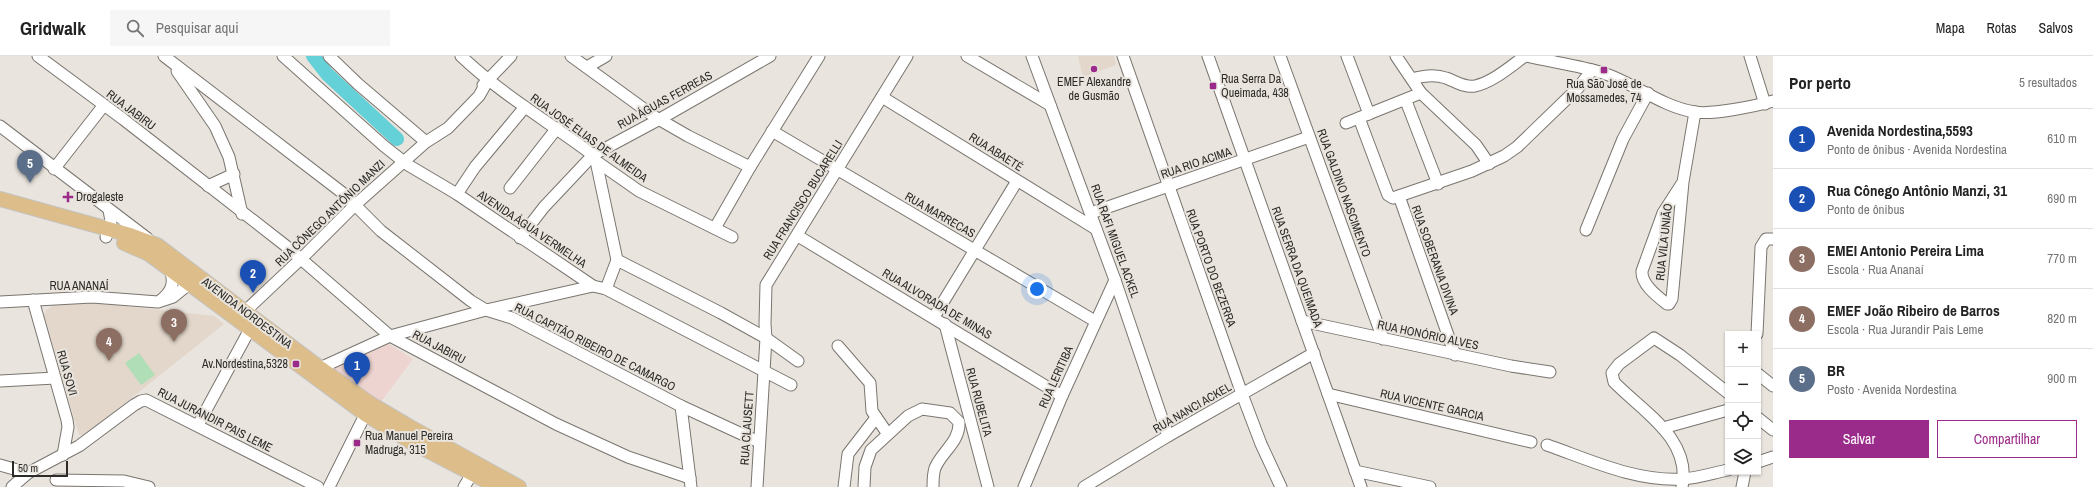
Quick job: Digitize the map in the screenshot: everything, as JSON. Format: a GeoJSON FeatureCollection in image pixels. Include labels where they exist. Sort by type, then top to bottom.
{"type":"FeatureCollection","features":[{"type":"Feature","properties":{"kind":"main road","name":"AVENIDA NORDESTINA"},"geometry":{"type":"LineString","coordinates":[[0,199],[107,233],[142,250],[189,284],[240,315],[250,329],[368,408],[474,469],[498,487]]}},
{"type":"Feature","properties":{"kind":"main road","name":"AVENIDA NORDESTINA"},"geometry":{"type":"LineString","coordinates":[[0,208],[157,245],[240,315],[317,373]]}},
{"type":"Feature","properties":{"kind":"main road","name":"AVENIDA NORDESTINA"},"geometry":{"type":"LineString","coordinates":[[474,469],[519,487]]}},
{"type":"Feature","properties":{"kind":"street","name":"RUA JABIRU"},"geometry":{"type":"LineString","coordinates":[[38,56],[104,105],[301,259],[390,336],[556,424],[690,483]]}},
{"type":"Feature","properties":{"kind":"street","name":"AVENIDA ÁGUA VERMELHA"},"geometry":{"type":"LineString","coordinates":[[282,56],[404,162],[457,194],[593,286],[606,289],[791,385]]}},
{"type":"Feature","properties":{"kind":"street"},"geometry":{"type":"LineString","coordinates":[[329,56],[358,84],[426,142]]}},
{"type":"Feature","properties":{"kind":"street","name":"RUA JOSÉ ELIAS DE ALMEIDA"},"geometry":{"type":"LineString","coordinates":[[461,56],[488,80],[557,128],[594,158],[639,191],[732,237]]}},
{"type":"Feature","properties":{"kind":"street","name":"RUA CÔNEGO ANTÔNIO MANZI"},"geometry":{"type":"LineString","coordinates":[[240,315],[301,259],[354,205],[426,142],[448,128],[479,96],[488,80],[511,56]]}},
{"type":"Feature","properties":{"kind":"street"},"geometry":{"type":"LineString","coordinates":[[571,56],[660,119],[688,136],[750,167]]}},
{"type":"Feature","properties":{"kind":"street"},"geometry":{"type":"LineString","coordinates":[[587,67],[606,56]]}},
{"type":"Feature","properties":{"kind":"street","name":"RUA ÁGUAS FERREAS"},"geometry":{"type":"LineString","coordinates":[[520,238],[544,207],[594,158],[769,56]]}},
{"type":"Feature","properties":{"kind":"street"},"geometry":{"type":"LineString","coordinates":[[715,228],[772,130],[819,56]]}},
{"type":"Feature","properties":{"kind":"street","name":"RUA FRANCISCO BUCARELLI"},"geometry":{"type":"LineString","coordinates":[[764,370],[766,338],[766,285],[798,236],[907,56]]}},
{"type":"Feature","properties":{"kind":"street"},"geometry":{"type":"LineString","coordinates":[[967,56],[1050,105]]}},
{"type":"Feature","properties":{"kind":"street","name":"RUA RAFI MIGUEL ACKEL"},"geometry":{"type":"LineString","coordinates":[[1032,56],[1115,280],[1168,436]]}},
{"type":"Feature","properties":{"kind":"street","name":"RUA PORTO DO BEZERRA"},"geometry":{"type":"LineString","coordinates":[[1123,56],[1242,394],[1261,444],[1281,487]]}},
{"type":"Feature","properties":{"kind":"street","name":"RUA SERRA DA QUEIMADA"},"geometry":{"type":"LineString","coordinates":[[1208,56],[1361,487]]}},
{"type":"Feature","properties":{"kind":"street","name":"RUA GALDINO NASCIMENTO"},"geometry":{"type":"LineString","coordinates":[[1280,56],[1383,339]]}},
{"type":"Feature","properties":{"kind":"street"},"geometry":{"type":"LineString","coordinates":[[1347,56],[1388,195],[1391,198],[1438,184],[1490,164],[1517,147],[1578,88],[1592,70]]}},
{"type":"Feature","properties":{"kind":"street"},"geometry":{"type":"LineString","coordinates":[[1396,56],[1422,93],[1476,145],[1490,164]]}},
{"type":"Feature","properties":{"kind":"street"},"geometry":{"type":"LineString","coordinates":[[1412,79],[1435,76],[1444,77],[1464,86],[1475,86],[1488,81],[1526,56],[1592,70],[1622,79],[1648,93],[1695,112],[1769,103],[1750,56]]}},
{"type":"Feature","properties":{"kind":"street"},"geometry":{"type":"LineString","coordinates":[[168,59],[215,126],[229,156],[242,214]]}},
{"type":"Feature","properties":{"kind":"street","name":"RUA CAPITÃO RIBEIRO DE CAMARGO"},"geometry":{"type":"LineString","coordinates":[[168,59],[344,194],[387,236],[464,296],[486,310],[512,318],[682,406],[759,442]]}},
{"type":"Feature","properties":{"kind":"street"},"geometry":{"type":"LineString","coordinates":[[1346,123],[1406,101],[1422,93]]}},
{"type":"Feature","properties":{"kind":"street"},"geometry":{"type":"LineString","coordinates":[[1586,230],[1623,139],[1648,93]]}},
{"type":"Feature","properties":{"kind":"street","name":"RUA ABAETÉ"},"geometry":{"type":"LineString","coordinates":[[882,97],[1096,229]]}},
{"type":"Feature","properties":{"kind":"street"},"geometry":{"type":"LineString","coordinates":[[1406,101],[1438,184]]}},
{"type":"Feature","properties":{"kind":"street"},"geometry":{"type":"LineString","coordinates":[[54,168],[104,105]]}},
{"type":"Feature","properties":{"kind":"street"},"geometry":{"type":"LineString","coordinates":[[457,194],[475,167],[525,107]]}},
{"type":"Feature","properties":{"kind":"street","name":"RUA VILA UNIÃO"},"geometry":{"type":"LineString","coordinates":[[1683,182],[1663,213],[1641,277],[1652,291],[1669,304],[1672,299],[1683,182],[1695,112]]}},
{"type":"Feature","properties":{"kind":"street"},"geometry":{"type":"LineString","coordinates":[[0,126],[157,245]]}},
{"type":"Feature","properties":{"kind":"street"},"geometry":{"type":"LineString","coordinates":[[510,188],[557,128]]}},
{"type":"Feature","properties":{"kind":"street","name":"RUA MARRECAS"},"geometry":{"type":"LineString","coordinates":[[772,130],[837,170],[1095,321]]}},
{"type":"Feature","properties":{"kind":"street","name":"RUA RIO ACIMA"},"geometry":{"type":"LineString","coordinates":[[1091,213],[1309,136]]}},
{"type":"Feature","properties":{"kind":"street"},"geometry":{"type":"LineString","coordinates":[[594,158],[616,260],[606,289]]}},
{"type":"Feature","properties":{"kind":"street"},"geometry":{"type":"LineString","coordinates":[[208,186],[234,174]]}},
{"type":"Feature","properties":{"kind":"street"},"geometry":{"type":"LineString","coordinates":[[934,317],[1017,180]]}},
{"type":"Feature","properties":{"kind":"street","name":"RUA SOBERANIA DIVINA"},"geometry":{"type":"LineString","coordinates":[[1399,196],[1455,355]]}},
{"type":"Feature","properties":{"kind":"street"},"geometry":{"type":"LineString","coordinates":[[107,233],[111,221],[109,210]]}},
{"type":"Feature","properties":{"kind":"street","name":"RUA ALVORADA DE MINAS"},"geometry":{"type":"LineString","coordinates":[[798,236],[934,317],[1062,396]]}},
{"type":"Feature","properties":{"kind":"street"},"geometry":{"type":"LineString","coordinates":[[1757,331],[1761,247],[1766,239],[1773,239]]}},
{"type":"Feature","properties":{"kind":"street"},"geometry":{"type":"LineString","coordinates":[[616,260],[696,299],[766,338],[798,361]]}},
{"type":"Feature","properties":{"kind":"street"},"geometry":{"type":"LineString","coordinates":[[158,302],[172,287],[174,282],[171,271]]}},
{"type":"Feature","properties":{"kind":"street","name":"RUA LERITIBA"},"geometry":{"type":"LineString","coordinates":[[1024,487],[1062,396],[1115,280]]}},
{"type":"Feature","properties":{"kind":"street","name":"RUA ANANAÍ"},"geometry":{"type":"LineString","coordinates":[[0,302],[92,297],[158,302],[173,297],[189,284]]}},
{"type":"Feature","properties":{"kind":"street"},"geometry":{"type":"LineString","coordinates":[[317,373],[390,336],[486,310],[593,286]]}},
{"type":"Feature","properties":{"kind":"street","name":"RUA SOVI"},"geometry":{"type":"LineString","coordinates":[[33,300],[68,428],[63,455]]}},
{"type":"Feature","properties":{"kind":"street","name":"RUA HONÓRIO ALVES"},"geometry":{"type":"LineString","coordinates":[[1302,321],[1455,355],[1550,372]]}},
{"type":"Feature","properties":{"kind":"street","name":"RUA RUBELITA"},"geometry":{"type":"LineString","coordinates":[[945,324],[988,487]]}},
{"type":"Feature","properties":{"kind":"street"},"geometry":{"type":"LineString","coordinates":[[198,425],[250,329]]}},
{"type":"Feature","properties":{"kind":"street"},"geometry":{"type":"LineString","coordinates":[[1683,483],[1680,456],[1672,440],[1663,428],[1614,382],[1612,373],[1615,368],[1654,338],[1680,355],[1725,391]]}},
{"type":"Feature","properties":{"kind":"street"},"geometry":{"type":"LineString","coordinates":[[838,346],[870,383],[872,411],[875,419],[887,433]]}},
{"type":"Feature","properties":{"kind":"street","name":"RUA NANCI ACKEL"},"geometry":{"type":"LineString","coordinates":[[1084,487],[1168,436],[1314,353]]}},
{"type":"Feature","properties":{"kind":"street","name":"RUA CLAUSETT"},"geometry":{"type":"LineString","coordinates":[[757,487],[764,370]]}},
{"type":"Feature","properties":{"kind":"street"},"geometry":{"type":"LineString","coordinates":[[1761,376],[1773,386]]}},
{"type":"Feature","properties":{"kind":"street"},"geometry":{"type":"LineString","coordinates":[[0,381],[55,378]]}},
{"type":"Feature","properties":{"kind":"street","name":"RUA VICENTE GARCIA"},"geometry":{"type":"LineString","coordinates":[[1328,394],[1531,442]]}},
{"type":"Feature","properties":{"kind":"street","name":"RUA JURANDIR PAIS LEME"},"geometry":{"type":"LineString","coordinates":[[12,487],[28,473],[79,446],[141,401],[149,401],[318,487]]}},
{"type":"Feature","properties":{"kind":"street"},"geometry":{"type":"LineString","coordinates":[[682,406],[690,483]]}},
{"type":"Feature","properties":{"kind":"street"},"geometry":{"type":"LineString","coordinates":[[329,487],[368,408]]}},
{"type":"Feature","properties":{"kind":"street"},"geometry":{"type":"LineString","coordinates":[[864,487],[867,457],[871,450],[887,433],[908,416],[922,409],[950,414],[958,419],[960,431],[935,468],[933,487]]}},
{"type":"Feature","properties":{"kind":"street"},"geometry":{"type":"LineString","coordinates":[[1663,428],[1725,411]]}},
{"type":"Feature","properties":{"kind":"street"},"geometry":{"type":"LineString","coordinates":[[844,487],[848,454],[875,419]]}},
{"type":"Feature","properties":{"kind":"street"},"geometry":{"type":"LineString","coordinates":[[1761,420],[1773,430]]}},
{"type":"Feature","properties":{"kind":"street"},"geometry":{"type":"LineString","coordinates":[[1547,444],[1638,475],[1683,483],[1725,471]]}},
{"type":"Feature","properties":{"kind":"street"},"geometry":{"type":"LineString","coordinates":[[1761,461],[1772,459]]}},
{"type":"Feature","properties":{"kind":"street"},"geometry":{"type":"LineString","coordinates":[[0,465],[28,473]]}},
{"type":"Feature","properties":{"kind":"street"},"geometry":{"type":"LineString","coordinates":[[39,467],[58,483],[124,481],[149,487]]}},
{"type":"Feature","properties":{"kind":"street"},"geometry":{"type":"LineString","coordinates":[[464,487],[474,469]]}},
{"type":"Feature","properties":{"kind":"street"},"geometry":{"type":"LineString","coordinates":[[1355,471],[1430,487]]}},
{"type":"Feature","properties":{"kind":"street"},"geometry":{"type":"LineString","coordinates":[[1742,487],[1744,475]]}},
{"type":"Feature","properties":{"kind":"shaded area","name":"EMEF Alexandre de Gusmão"},"geometry":{"type":"Polygon","coordinates":[[[1078,56],[1114,56],[1116,65],[1083,77],[1078,56]]]}},
{"type":"Feature","properties":{"kind":"shaded area"},"geometry":{"type":"Polygon","coordinates":[[[96,303],[214,316],[224,324],[85,435],[79,435],[44,315],[46,310],[54,305],[96,303]]]}},
{"type":"Feature","properties":{"kind":"shaded area"},"geometry":{"type":"Polygon","coordinates":[[[387,343],[413,359],[380,403],[333,369],[387,343]]]}},
{"type":"Feature","properties":{"kind":"green space"},"geometry":{"type":"Polygon","coordinates":[[[139,353],[155,375],[141,385],[125,363],[139,353]]]}},
{"type":"Feature","properties":{"kind":"waterway"},"geometry":{"type":"LineString","coordinates":[[313,56],[327,74],[397,139]]}},
{"type":"Feature","properties":{"kind":"place","name":"EMEF Alexandre de Gusmão"},"geometry":{"type":"Point","coordinates":[1094,69]}},
{"type":"Feature","properties":{"kind":"place","name":"Rua São José de Mossamedes, 74"},"geometry":{"type":"Point","coordinates":[1604,70]}},
{"type":"Feature","properties":{"kind":"place","name":"Rua Serra Da Queimada, 438"},"geometry":{"type":"Point","coordinates":[1213,86]}},
{"type":"Feature","properties":{"kind":"place","name":"BR"},"geometry":{"type":"Point","coordinates":[30,183]}},
{"type":"Feature","properties":{"kind":"place","name":"Drogaleste"},"geometry":{"type":"Point","coordinates":[68,197]}},
{"type":"Feature","properties":{"kind":"place","name":"Rua Cônego Antônio Manzi, 31"},"geometry":{"type":"Point","coordinates":[253,293]}},
{"type":"Feature","properties":{"kind":"place","name":"EMEI Antonio Pereira Lima"},"geometry":{"type":"Point","coordinates":[174,342]}},
{"type":"Feature","properties":{"kind":"place","name":"EMEF João Ribeiro de Barros"},"geometry":{"type":"Point","coordinates":[109,361]}},
{"type":"Feature","properties":{"kind":"place","name":"Av.Nordestina,5328"},"geometry":{"type":"Point","coordinates":[296,364]}},
{"type":"Feature","properties":{"kind":"place","name":"Avenida Nordestina,5593"},"geometry":{"type":"Point","coordinates":[357,385]}},
{"type":"Feature","properties":{"kind":"place","name":"Rua Manuel Pereira Madruga, 315"},"geometry":{"type":"Point","coordinates":[357,443]}}]}
